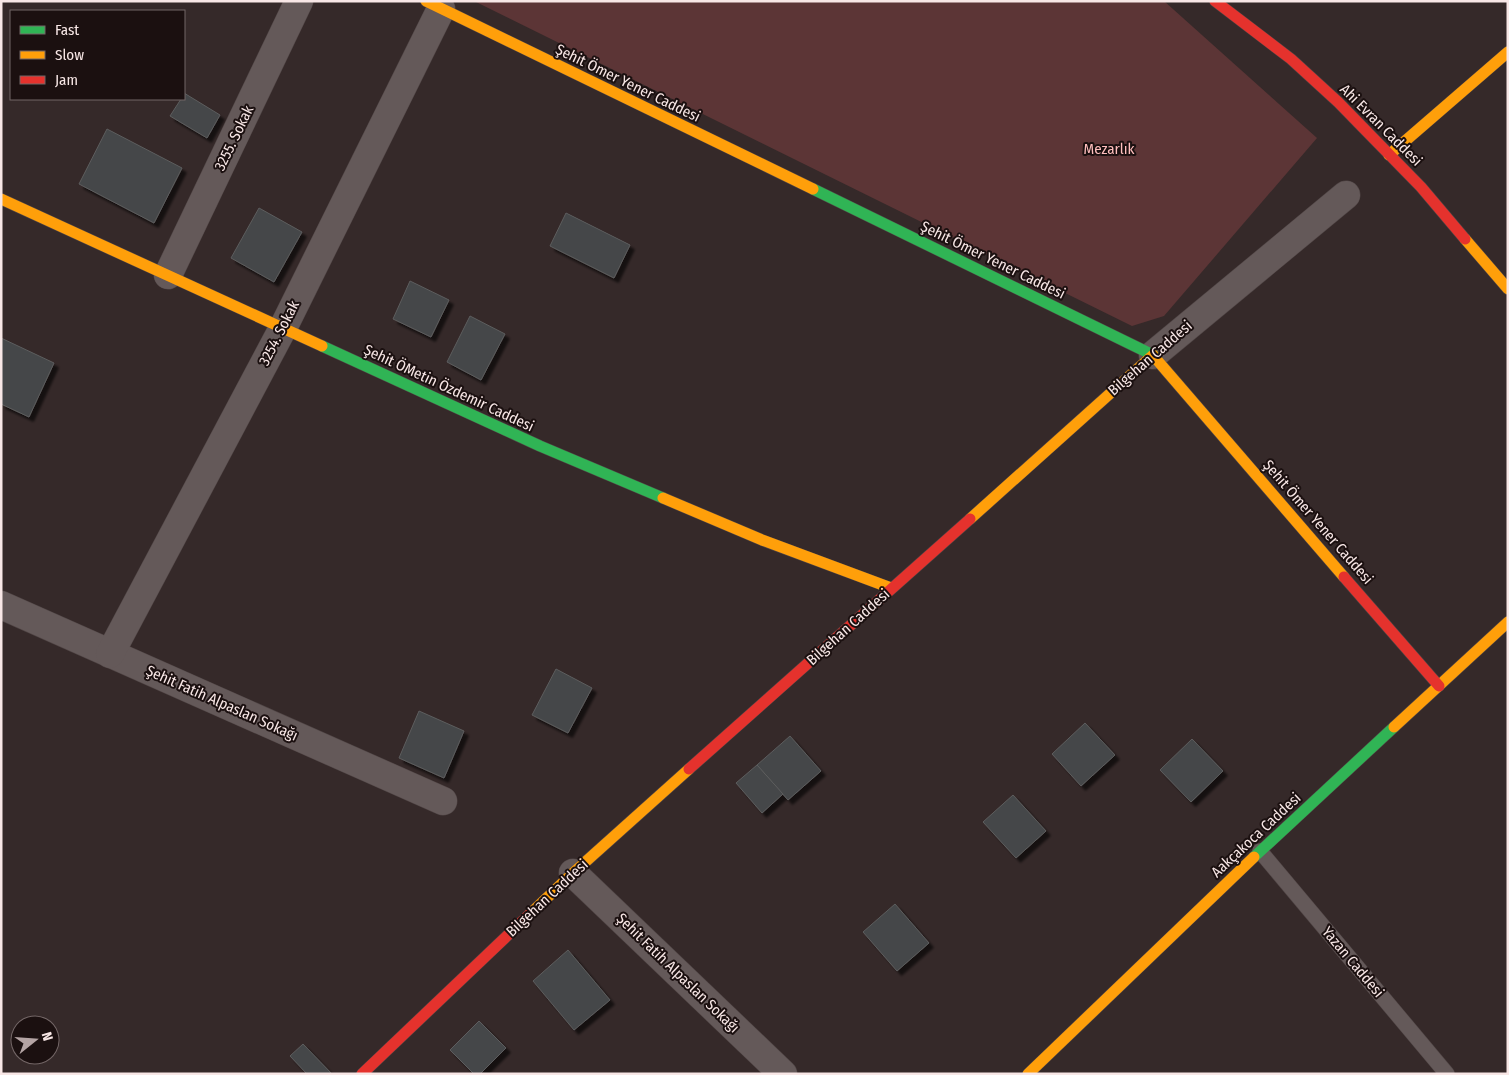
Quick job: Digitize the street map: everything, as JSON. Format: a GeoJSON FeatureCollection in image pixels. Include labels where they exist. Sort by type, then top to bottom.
{"type":"FeatureCollection","features":[{"type":"Feature","properties":{"kind":"street","name":"3255. Sokak"},"geometry":{"type":"LineString","coordinates":[[168,275],[299,1]]}},
{"type":"Feature","properties":{"kind":"street","name":"Ahi Evran Caddesi"},"geometry":{"type":"LineString","coordinates":[[1215,1],[1292,59],[1338,102],[1421,187],[1508,289]]}},
{"type":"Feature","properties":{"kind":"street","name":"3254. Sokak"},"geometry":{"type":"LineString","coordinates":[[110,654],[282,328],[434,5]]}},
{"type":"Feature","properties":{"kind":"street","name":"Şehit Ömer Yener Caddesi"},"geometry":{"type":"LineString","coordinates":[[434,5],[1153,355],[1439,686]]}},
{"type":"Feature","properties":{"kind":"street"},"geometry":{"type":"LineString","coordinates":[[1389,155],[1508,52]]}},
{"type":"Feature","properties":{"kind":"street","name":"Bilgehan Caddesi"},"geometry":{"type":"LineString","coordinates":[[362,1074],[572,873],[891,588],[1153,355],[1346,195]]}},
{"type":"Feature","properties":{"kind":"street","name":"Şehit ÖMetin Özdemir Caddesi"},"geometry":{"type":"LineString","coordinates":[[1,199],[540,446],[762,540],[891,588]]}},
{"type":"Feature","properties":{"kind":"street","name":"Şehit Fatih Alpaslan Sokağı"},"geometry":{"type":"LineString","coordinates":[[1,605],[443,802]]}},
{"type":"Feature","properties":{"kind":"street","name":"Aakçakoca Caddesi"},"geometry":{"type":"LineString","coordinates":[[1028,1074],[1260,851],[1508,622]]}},
{"type":"Feature","properties":{"kind":"street","name":"Şehit Fatih Alpaslan Sokağı"},"geometry":{"type":"LineString","coordinates":[[572,873],[783,1074]]}},
{"type":"Feature","properties":{"kind":"lane","name":"Yazan Caddesi"},"geometry":{"type":"LineString","coordinates":[[1260,851],[1446,1074]]}},
{"type":"Feature","properties":{"kind":"green space","name":"Mezarlık"},"geometry":{"type":"Polygon","coordinates":[[[474,1],[1164,1],[1317,138],[1164,316],[1132,326],[474,1]]]}},
{"type":"Feature","properties":{"kind":"building"},"geometry":{"type":"Polygon","coordinates":[[[185,94],[220,115],[207,138],[170,116],[180,100],[185,100],[185,94]]]}},
{"type":"Feature","properties":{"kind":"building"},"geometry":{"type":"Polygon","coordinates":[[[107,129],[182,168],[154,223],[79,184],[107,129]]]}},
{"type":"Feature","properties":{"kind":"building"},"geometry":{"type":"Polygon","coordinates":[[[259,208],[302,232],[274,282],[231,258],[259,208]]]}},
{"type":"Feature","properties":{"kind":"building"},"geometry":{"type":"Polygon","coordinates":[[[566,213],[630,245],[614,278],[550,246],[566,213]]]}},
{"type":"Feature","properties":{"kind":"building"},"geometry":{"type":"Polygon","coordinates":[[[410,281],[449,300],[431,337],[393,319],[410,281]]]}},
{"type":"Feature","properties":{"kind":"building"},"geometry":{"type":"Polygon","coordinates":[[[470,316],[505,334],[481,380],[447,362],[470,316]]]}},
{"type":"Feature","properties":{"kind":"building"},"geometry":{"type":"Polygon","coordinates":[[[1,338],[54,363],[29,417],[1,404],[1,338]]]}},
{"type":"Feature","properties":{"kind":"building"},"geometry":{"type":"Polygon","coordinates":[[[556,669],[592,688],[568,733],[532,715],[556,669]]]}},
{"type":"Feature","properties":{"kind":"building"},"geometry":{"type":"Polygon","coordinates":[[[419,711],[464,731],[444,778],[399,758],[419,711]]]}},
{"type":"Feature","properties":{"kind":"building"},"geometry":{"type":"Polygon","coordinates":[[[1085,723],[1115,755],[1081,786],[1052,754],[1085,723]]]}},
{"type":"Feature","properties":{"kind":"building"},"geometry":{"type":"Polygon","coordinates":[[[790,736],[821,771],[788,800],[757,765],[790,736]]]}},
{"type":"Feature","properties":{"kind":"building"},"geometry":{"type":"Polygon","coordinates":[[[1192,739],[1223,771],[1191,802],[1160,770],[1192,739]]]}},
{"type":"Feature","properties":{"kind":"building"},"geometry":{"type":"Polygon","coordinates":[[[757,765],[783,794],[762,813],[736,783],[757,765]]]}},
{"type":"Feature","properties":{"kind":"building"},"geometry":{"type":"Polygon","coordinates":[[[1013,795],[1046,831],[1016,858],[983,822],[1013,795]]]}},
{"type":"Feature","properties":{"kind":"building"},"geometry":{"type":"Polygon","coordinates":[[[895,904],[929,943],[897,971],[863,932],[895,904]]]}},
{"type":"Feature","properties":{"kind":"building"},"geometry":{"type":"Polygon","coordinates":[[[568,950],[610,1000],[574,1030],[533,981],[568,950]]]}},
{"type":"Feature","properties":{"kind":"building"},"geometry":{"type":"Polygon","coordinates":[[[479,1021],[506,1048],[480,1074],[474,1074],[450,1050],[479,1021]]]}},
{"type":"Feature","properties":{"kind":"building"},"geometry":{"type":"Polygon","coordinates":[[[303,1044],[332,1074],[307,1074],[290,1056],[303,1044]]]}},
{"type":"Feature","properties":{"kind":"traffic: fast"},"geometry":{"type":"LineString","coordinates":[[813,189],[1153,355],[1157,360]]}},
{"type":"Feature","properties":{"kind":"traffic: fast"},"geometry":{"type":"LineString","coordinates":[[322,346],[540,446],[663,498]]}},
{"type":"Feature","properties":{"kind":"traffic: fast"},"geometry":{"type":"LineString","coordinates":[[1254,857],[1394,727]]}},
{"type":"Feature","properties":{"kind":"traffic: slow"},"geometry":{"type":"LineString","coordinates":[[426,1],[813,189]]}},
{"type":"Feature","properties":{"kind":"traffic: slow"},"geometry":{"type":"LineString","coordinates":[[1389,155],[1508,52]]}},
{"type":"Feature","properties":{"kind":"traffic: slow"},"geometry":{"type":"LineString","coordinates":[[1,199],[322,346]]}},
{"type":"Feature","properties":{"kind":"traffic: slow"},"geometry":{"type":"LineString","coordinates":[[1465,239],[1508,289]]}},
{"type":"Feature","properties":{"kind":"traffic: slow"},"geometry":{"type":"LineString","coordinates":[[970,519],[1153,355]]}},
{"type":"Feature","properties":{"kind":"traffic: slow"},"geometry":{"type":"LineString","coordinates":[[1157,360],[1344,577]]}},
{"type":"Feature","properties":{"kind":"traffic: slow"},"geometry":{"type":"LineString","coordinates":[[663,498],[762,540],[891,588]]}},
{"type":"Feature","properties":{"kind":"traffic: slow"},"geometry":{"type":"LineString","coordinates":[[1394,727],[1508,622]]}},
{"type":"Feature","properties":{"kind":"traffic: slow"},"geometry":{"type":"LineString","coordinates":[[530,914],[689,769]]}},
{"type":"Feature","properties":{"kind":"traffic: slow"},"geometry":{"type":"LineString","coordinates":[[1028,1074],[1254,857]]}},
{"type":"Feature","properties":{"kind":"traffic: jam"},"geometry":{"type":"LineString","coordinates":[[1215,1],[1291,59],[1338,102],[1421,187],[1465,239]]}},
{"type":"Feature","properties":{"kind":"traffic: jam"},"geometry":{"type":"LineString","coordinates":[[689,769],[970,519]]}},
{"type":"Feature","properties":{"kind":"traffic: jam"},"geometry":{"type":"LineString","coordinates":[[1344,577],[1439,686]]}},
{"type":"Feature","properties":{"kind":"traffic: jam"},"geometry":{"type":"LineString","coordinates":[[362,1074],[530,914]]}}]}
